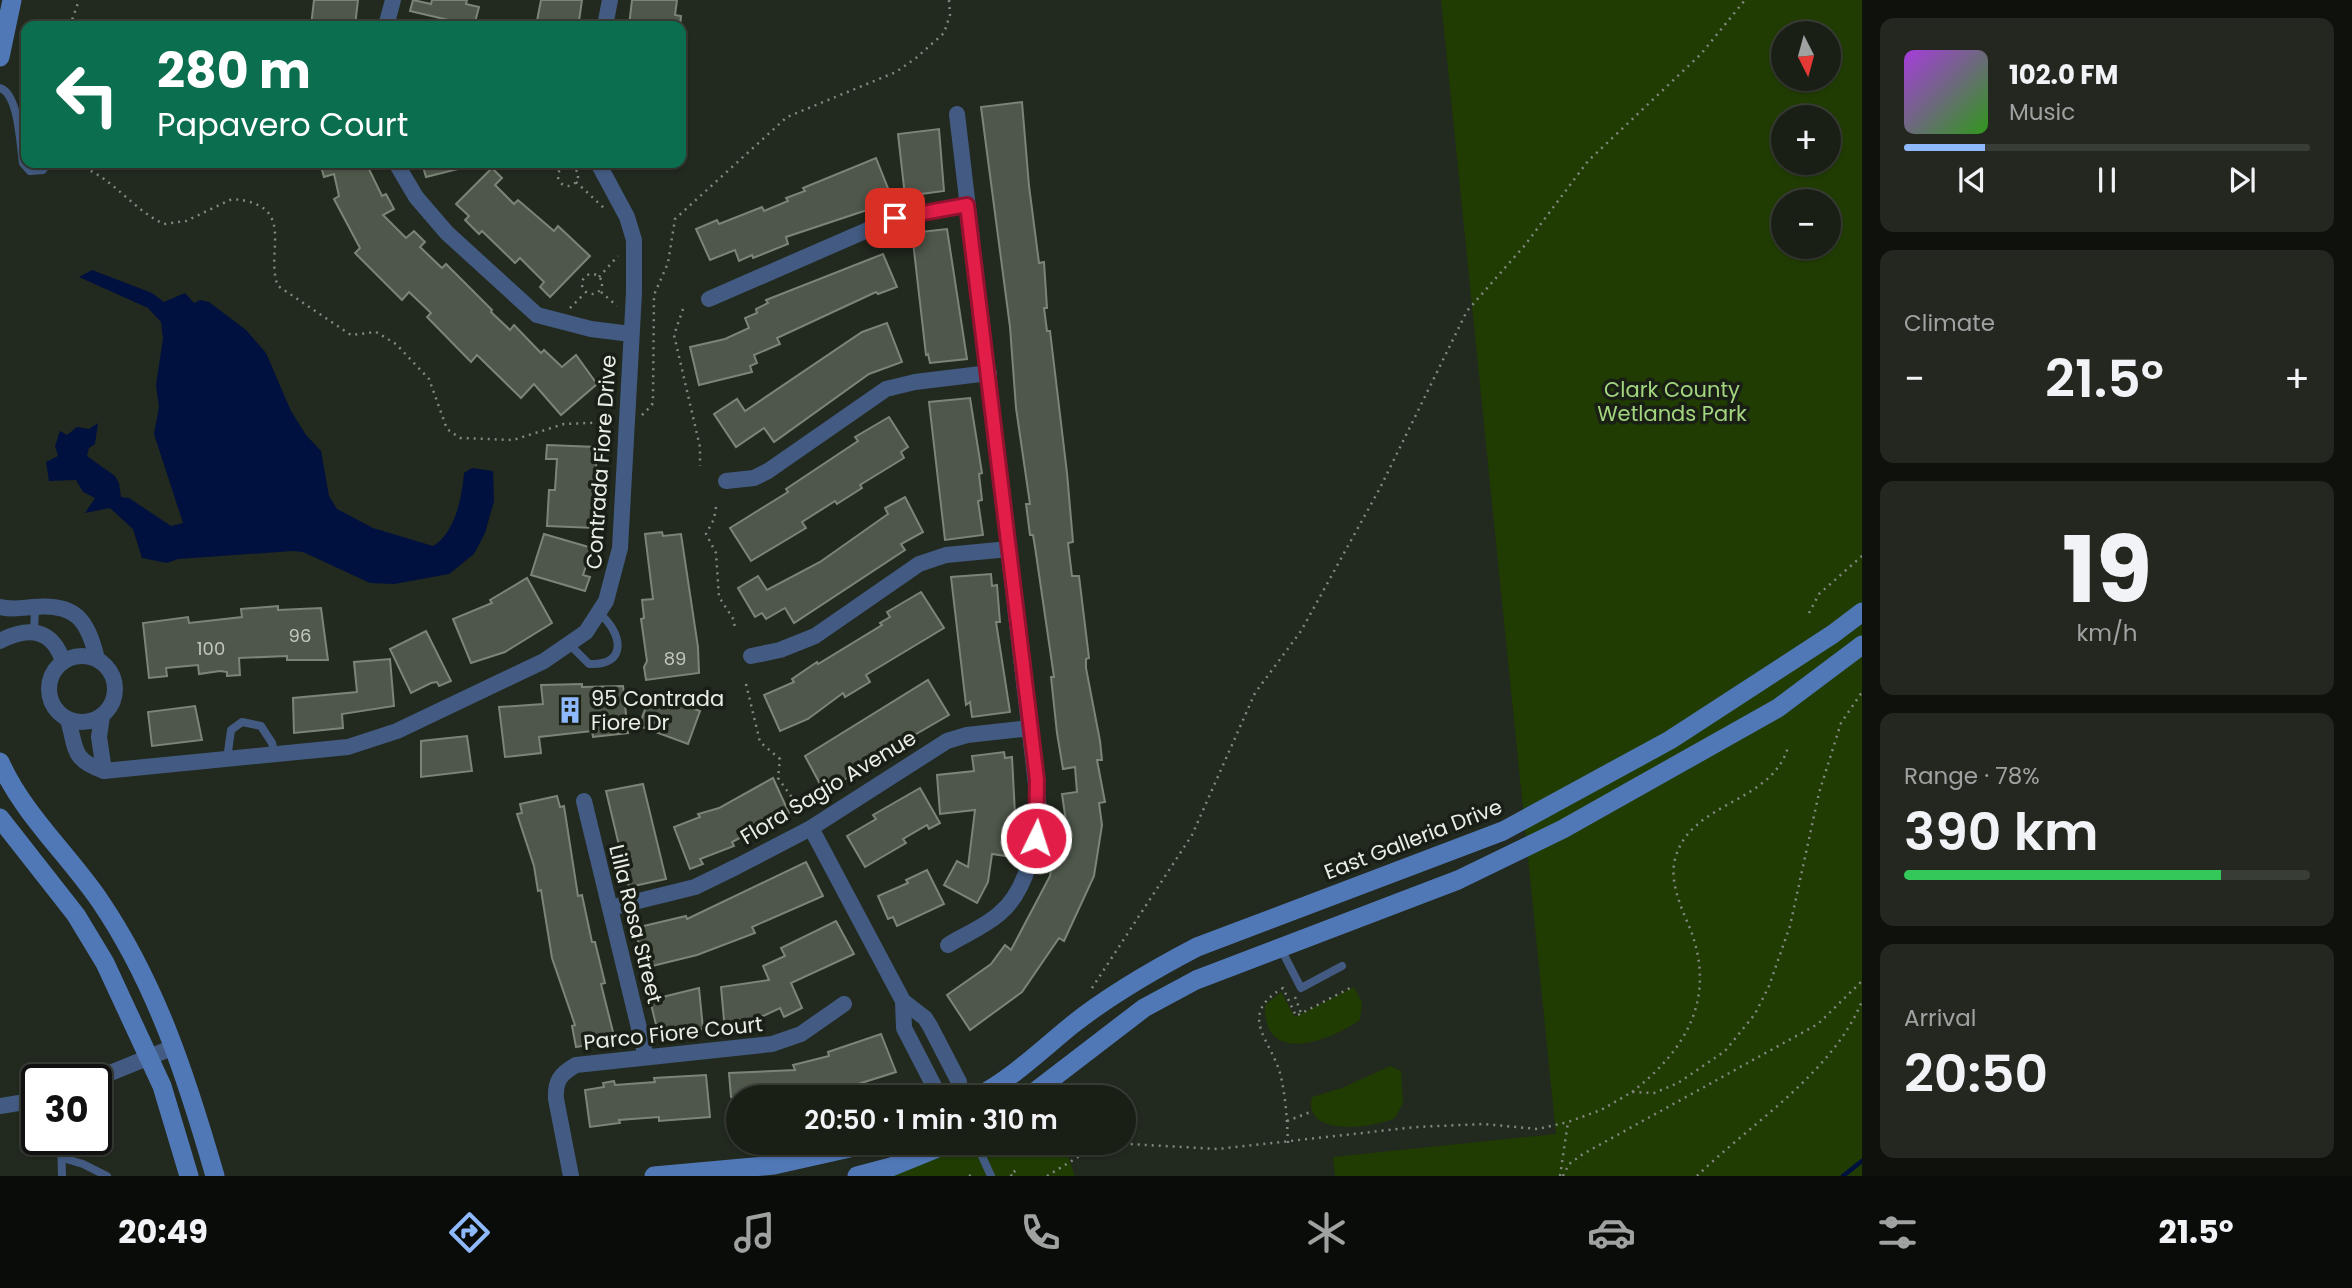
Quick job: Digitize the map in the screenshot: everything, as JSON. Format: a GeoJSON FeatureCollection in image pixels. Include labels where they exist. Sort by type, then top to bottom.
{"type":"FeatureCollection","features":[{"type":"Feature","properties":{"kind":"main road"},"geometry":{"type":"LineString","coordinates":[[0,57],[12,0]]}},
{"type":"Feature","properties":{"kind":"main road","name":"East Galleria Drive"},"geometry":{"type":"LineString","coordinates":[[999,1085],[1070,1027],[1153,970],[1197,947],[1503,831],[1670,740],[1833,635],[1862,612]]}},
{"type":"Feature","properties":{"kind":"main road"},"geometry":{"type":"LineString","coordinates":[[1044,1085],[1144,1008],[1196,980],[1458,880],[1563,829],[1778,708],[1862,645]]}},
{"type":"Feature","properties":{"kind":"main road"},"geometry":{"type":"LineString","coordinates":[[0,762],[28,810],[64,851],[132,952],[164,1017],[215,1176]]}},
{"type":"Feature","properties":{"kind":"main road"},"geometry":{"type":"LineString","coordinates":[[0,818],[76,915],[105,962],[162,1086],[189,1176]]}},
{"type":"Feature","properties":{"kind":"main road"},"geometry":{"type":"LineString","coordinates":[[1269,920],[1280,947]]}},
{"type":"Feature","properties":{"kind":"main road"},"geometry":{"type":"LineString","coordinates":[[657,1176],[798,1168],[836,1155]]}},
{"type":"Feature","properties":{"kind":"main road"},"geometry":{"type":"LineString","coordinates":[[857,1176],[891,1167],[920,1155]]}},
{"type":"Feature","properties":{"kind":"street"},"geometry":{"type":"LineString","coordinates":[[387,21],[393,0]]}},
{"type":"Feature","properties":{"kind":"street"},"geometry":{"type":"LineString","coordinates":[[607,21],[610,0]]}},
{"type":"Feature","properties":{"kind":"street"},"geometry":{"type":"LineString","coordinates":[[948,945],[1000,914],[1016,893],[1028,866],[1039,810],[957,114]]}},
{"type":"Feature","properties":{"kind":"street"},"geometry":{"type":"LineString","coordinates":[[399,168],[416,197],[447,233],[537,315],[580,326],[631,334]]}},
{"type":"Feature","properties":{"kind":"street","name":"Contrada Fiore Drive"},"geometry":{"type":"LineString","coordinates":[[104,771],[348,747],[397,731],[544,662],[586,632],[599,613],[614,581],[620,548],[634,240],[601,168]]}},
{"type":"Feature","properties":{"kind":"street"},"geometry":{"type":"LineString","coordinates":[[709,299],[895,218],[967,205]]}},
{"type":"Feature","properties":{"kind":"street"},"geometry":{"type":"LineString","coordinates":[[726,481],[754,478],[768,471],[886,389],[915,382],[989,373]]}},
{"type":"Feature","properties":{"kind":"street"},"geometry":{"type":"LineString","coordinates":[[751,656],[780,650],[815,636],[919,564],[946,555],[1010,549]]}},
{"type":"Feature","properties":{"kind":"street"},"geometry":{"type":"LineString","coordinates":[[0,607],[10,610],[53,606],[74,612],[90,630],[97,659]]}},
{"type":"Feature","properties":{"kind":"street"},"geometry":{"type":"LineString","coordinates":[[0,641],[12,635],[34,632],[49,637],[58,644],[63,662]]}},
{"type":"Feature","properties":{"kind":"street"},"geometry":{"type":"LineString","coordinates":[[79,656],[97,659],[110,670],[116,686],[113,703],[102,716],[86,722],[68,720],[55,709],[49,692],[52,675],[63,662],[79,656]]}},
{"type":"Feature","properties":{"kind":"street"},"geometry":{"type":"LineString","coordinates":[[68,720],[76,755],[87,765],[104,771],[99,737],[102,716]]}},
{"type":"Feature","properties":{"kind":"street","name":"Flora Sagio Avenue"},"geometry":{"type":"LineString","coordinates":[[610,908],[695,887],[947,741],[967,735],[1031,728]]}},
{"type":"Feature","properties":{"kind":"street","name":"Lilla Rosa Street"},"geometry":{"type":"LineString","coordinates":[[584,801],[646,1057]]}},
{"type":"Feature","properties":{"kind":"street"},"geometry":{"type":"LineString","coordinates":[[805,823],[903,1001],[925,1018],[959,1085]]}},
{"type":"Feature","properties":{"kind":"street"},"geometry":{"type":"LineString","coordinates":[[903,1001],[904,1028],[933,1085]]}},
{"type":"Feature","properties":{"kind":"street","name":"Parco Fiore Court"},"geometry":{"type":"LineString","coordinates":[[571,1176],[556,1099],[559,1078],[576,1065],[772,1044],[801,1034],[844,1004]]}},
{"type":"Feature","properties":{"kind":"street"},"geometry":{"type":"LineString","coordinates":[[112,1072],[174,1047]]}},
{"type":"Feature","properties":{"kind":"street"},"geometry":{"type":"LineString","coordinates":[[0,1106],[21,1103]]}},
{"type":"Feature","properties":{"kind":"lane"},"geometry":{"type":"LineString","coordinates":[[0,88],[7,90],[13,100],[21,150]]}},
{"type":"Feature","properties":{"kind":"lane"},"geometry":{"type":"LineString","coordinates":[[28,168],[44,168]]}},
{"type":"Feature","properties":{"kind":"lane"},"geometry":{"type":"LineString","coordinates":[[34,632],[35,607]]}},
{"type":"Feature","properties":{"kind":"lane"},"geometry":{"type":"LineString","coordinates":[[570,645],[589,664],[598,665],[612,659],[617,651],[618,636],[610,622],[599,613]]}},
{"type":"Feature","properties":{"kind":"lane"},"geometry":{"type":"LineString","coordinates":[[227,759],[231,730],[242,722],[261,726],[272,743],[275,755]]}},
{"type":"Feature","properties":{"kind":"lane"},"geometry":{"type":"LineString","coordinates":[[1280,947],[1301,988],[1342,966]]}},
{"type":"Feature","properties":{"kind":"lane"},"geometry":{"type":"LineString","coordinates":[[62,1176],[63,1155]]}},
{"type":"Feature","properties":{"kind":"lane"},"geometry":{"type":"LineString","coordinates":[[981,1155],[991,1176]]}},
{"type":"Feature","properties":{"kind":"lane"},"geometry":{"type":"LineString","coordinates":[[63,1158],[107,1176]]}},
{"type":"Feature","properties":{"kind":"path"},"geometry":{"type":"LineString","coordinates":[[72,21],[79,0]]}},
{"type":"Feature","properties":{"kind":"path"},"geometry":{"type":"LineString","coordinates":[[86,168],[106,179],[163,225],[186,221],[232,199],[260,208],[272,219],[276,230],[273,267],[278,286],[351,335],[376,332],[388,337],[429,379],[444,422],[453,435],[469,439],[513,440],[564,424],[627,420],[643,415],[652,405],[654,295],[668,263],[675,219],[787,117],[896,72],[916,58],[944,33],[950,15],[950,0]]}},
{"type":"Feature","properties":{"kind":"path"},"geometry":{"type":"LineString","coordinates":[[1089,994],[1192,835],[1255,693],[1301,631],[1380,488],[1467,311],[1525,245],[1588,161],[1701,54],[1745,0]]}},
{"type":"Feature","properties":{"kind":"path"},"geometry":{"type":"LineString","coordinates":[[562,168],[558,175],[566,186],[576,182]]}},
{"type":"Feature","properties":{"kind":"path"},"geometry":{"type":"LineString","coordinates":[[575,168],[578,174],[576,182]]}},
{"type":"Feature","properties":{"kind":"path"},"geometry":{"type":"LineString","coordinates":[[576,182],[606,210]]}},
{"type":"Feature","properties":{"kind":"path"},"geometry":{"type":"LineString","coordinates":[[599,277],[623,251]]}},
{"type":"Feature","properties":{"kind":"path"},"geometry":{"type":"LineString","coordinates":[[593,274],[599,277],[603,282],[600,291],[594,295],[585,292],[582,285],[584,278],[593,274]]}},
{"type":"Feature","properties":{"kind":"path"},"geometry":{"type":"LineString","coordinates":[[600,291],[617,306]]}},
{"type":"Feature","properties":{"kind":"path"},"geometry":{"type":"LineString","coordinates":[[570,308],[585,292]]}},
{"type":"Feature","properties":{"kind":"path"},"geometry":{"type":"LineString","coordinates":[[683,309],[674,335],[700,447],[700,466]]}},
{"type":"Feature","properties":{"kind":"path"},"geometry":{"type":"LineString","coordinates":[[716,507],[714,519],[706,534],[716,552],[719,597],[733,620],[735,630]]}},
{"type":"Feature","properties":{"kind":"path"},"geometry":{"type":"LineString","coordinates":[[1809,613],[1819,594],[1862,556]]}},
{"type":"Feature","properties":{"kind":"path"},"geometry":{"type":"LineString","coordinates":[[746,684],[760,742],[780,759],[778,778],[805,823]]}},
{"type":"Feature","properties":{"kind":"path"},"geometry":{"type":"LineString","coordinates":[[1632,1091],[1654,1093],[1702,1068],[1725,1051],[1755,1014],[1769,986],[1790,926],[1819,793],[1842,723],[1862,692]]}},
{"type":"Feature","properties":{"kind":"path"},"geometry":{"type":"LineString","coordinates":[[1047,1176],[1083,1154],[1129,1144],[1218,1149],[1416,1127],[1483,1124],[1538,1129],[1601,1110],[1632,1091],[1673,1056],[1685,1036],[1699,986],[1696,946],[1674,878],[1679,846],[1702,820],[1746,794],[1775,772],[1784,761],[1788,747]]}},
{"type":"Feature","properties":{"kind":"path"},"geometry":{"type":"LineString","coordinates":[[1561,1176],[1569,1164],[1583,1154],[1818,1024],[1862,981]]}},
{"type":"Feature","properties":{"kind":"path"},"geometry":{"type":"LineString","coordinates":[[1288,1143],[1280,1074],[1266,1045],[1258,1012],[1263,1002],[1283,988],[1296,1016],[1354,986]]}},
{"type":"Feature","properties":{"kind":"path"},"geometry":{"type":"LineString","coordinates":[[1301,988],[1294,999],[1301,1013]]}},
{"type":"Feature","properties":{"kind":"path"},"geometry":{"type":"LineString","coordinates":[[1696,1176],[1783,1102],[1827,1054],[1856,1015],[1862,1001]]}},
{"type":"Feature","properties":{"kind":"path"},"geometry":{"type":"LineString","coordinates":[[1287,1121],[1312,1111]]}},
{"type":"Feature","properties":{"kind":"path"},"geometry":{"type":"LineString","coordinates":[[1561,1176],[1568,1122]]}},
{"type":"Feature","properties":{"kind":"path"},"geometry":{"type":"LineString","coordinates":[[1012,1176],[1010,1174],[1017,1170]]}},
{"type":"Feature","properties":{"kind":"green space","name":"Clark County Wetlands Park"},"geometry":{"type":"Polygon","coordinates":[[[1441,0],[1862,0],[1862,1176],[1335,1176],[1333,1157],[1556,1134],[1441,0]]]}},
{"type":"Feature","properties":{"kind":"green space"},"geometry":{"type":"Polygon","coordinates":[[[1354,987],[1362,1002],[1360,1020],[1333,1035],[1301,1044],[1287,1043],[1275,1037],[1267,1025],[1265,1005],[1281,992],[1295,1017],[1354,987]]]}},
{"type":"Feature","properties":{"kind":"green space"},"geometry":{"type":"Polygon","coordinates":[[[1390,1066],[1401,1071],[1403,1103],[1395,1118],[1372,1125],[1342,1127],[1318,1119],[1312,1110],[1312,1097],[1342,1088],[1390,1066]]]}},
{"type":"Feature","properties":{"kind":"green space"},"geometry":{"type":"Polygon","coordinates":[[[939,1155],[1067,1155],[1075,1176],[889,1176],[939,1155]]]}},
{"type":"Feature","properties":{"kind":"shaded area"},"geometry":{"type":"Polygon","coordinates":[[[92,270],[152,293],[164,302],[185,293],[194,303],[200,300],[209,302],[246,330],[266,353],[291,411],[306,435],[321,451],[329,496],[337,509],[373,528],[433,546],[441,540],[452,524],[459,504],[464,473],[472,468],[493,471],[494,501],[485,533],[474,554],[449,574],[394,584],[370,583],[303,552],[178,559],[167,563],[142,558],[133,529],[110,508],[85,513],[95,498],[83,492],[76,480],[49,481],[46,462],[58,456],[55,446],[60,431],[67,435],[77,427],[89,429],[98,423],[95,444],[89,448],[87,456],[115,476],[121,497],[129,498],[171,526],[183,523],[154,434],[159,407],[156,385],[163,338],[161,322],[148,308],[79,277],[92,270]]]}},
{"type":"Feature","properties":{"kind":"building"},"geometry":{"type":"Polygon","coordinates":[[[314,0],[358,0],[356,21],[312,21],[314,0]]]}},
{"type":"Feature","properties":{"kind":"building"},"geometry":{"type":"Polygon","coordinates":[[[413,0],[431,4],[432,0],[467,0],[466,4],[479,7],[475,21],[453,21],[410,11],[413,0]]]}},
{"type":"Feature","properties":{"kind":"building"},"geometry":{"type":"Polygon","coordinates":[[[541,0],[582,0],[579,21],[537,21],[541,0]]]}},
{"type":"Feature","properties":{"kind":"building"},"geometry":{"type":"Polygon","coordinates":[[[632,0],[677,0],[675,15],[681,16],[680,21],[630,21],[632,0]]]}},
{"type":"Feature","properties":{"kind":"building"},"geometry":{"type":"Polygon","coordinates":[[[1022,102],[1029,186],[1039,263],[1044,262],[1047,308],[1044,308],[1047,331],[1050,331],[1067,473],[1073,542],[1068,543],[1072,576],[1079,576],[1089,658],[1086,659],[1086,668],[1100,741],[1102,760],[1097,760],[1105,802],[1099,803],[1102,825],[1094,876],[1064,941],[1059,938],[1022,992],[970,1030],[947,995],[991,964],[1005,945],[1011,950],[1050,876],[1057,835],[1061,835],[1062,821],[1066,822],[1062,794],[1077,792],[1075,767],[1063,769],[1057,733],[1051,677],[1054,677],[1026,504],[1030,504],[1016,408],[1010,327],[981,107],[1022,102]]]}},
{"type":"Feature","properties":{"kind":"building"},"geometry":{"type":"Polygon","coordinates":[[[939,129],[944,191],[914,195],[914,204],[906,205],[898,134],[939,129]]]}},
{"type":"Feature","properties":{"kind":"building"},"geometry":{"type":"Polygon","coordinates":[[[876,158],[891,196],[866,206],[867,210],[786,237],[788,244],[753,258],[752,255],[739,261],[735,250],[710,260],[696,229],[717,220],[719,224],[762,207],[764,211],[805,191],[803,188],[876,158]]]}},
{"type":"Feature","properties":{"kind":"building"},"geometry":{"type":"Polygon","coordinates":[[[321,168],[368,168],[382,196],[386,194],[394,209],[383,215],[406,238],[414,231],[425,242],[420,247],[442,268],[446,264],[510,330],[514,325],[541,353],[544,350],[562,367],[576,355],[597,384],[561,415],[534,384],[521,398],[477,355],[471,362],[427,317],[431,313],[409,292],[402,300],[355,253],[360,248],[334,199],[339,196],[334,174],[324,177],[321,168]]]}},
{"type":"Feature","properties":{"kind":"building"},"geometry":{"type":"Polygon","coordinates":[[[423,168],[462,168],[426,177],[423,168]]]}},
{"type":"Feature","properties":{"kind":"building"},"geometry":{"type":"Polygon","coordinates":[[[492,168],[502,178],[495,185],[514,204],[518,200],[554,231],[558,226],[590,256],[550,297],[540,287],[544,282],[520,258],[515,263],[482,231],[479,234],[465,220],[469,216],[456,204],[492,168]]]}},
{"type":"Feature","properties":{"kind":"building"},"geometry":{"type":"Polygon","coordinates":[[[947,229],[967,359],[930,363],[928,354],[926,355],[912,233],[947,229]]]}},
{"type":"Feature","properties":{"kind":"building"},"geometry":{"type":"Polygon","coordinates":[[[883,254],[897,287],[878,294],[876,292],[777,338],[780,344],[754,355],[757,363],[750,366],[752,372],[699,385],[690,347],[725,339],[749,328],[745,318],[757,313],[756,309],[768,303],[766,300],[883,254]]]}},
{"type":"Feature","properties":{"kind":"building"},"geometry":{"type":"Polygon","coordinates":[[[887,323],[902,362],[869,374],[774,442],[764,428],[736,447],[714,414],[737,399],[745,411],[862,332],[887,323]]]}},
{"type":"Feature","properties":{"kind":"building"},"geometry":{"type":"Polygon","coordinates":[[[970,398],[982,473],[979,474],[982,500],[978,501],[983,535],[945,540],[929,402],[970,398]]]}},
{"type":"Feature","properties":{"kind":"building"},"geometry":{"type":"Polygon","coordinates":[[[889,417],[908,447],[901,452],[904,458],[860,485],[862,488],[837,504],[835,501],[802,522],[806,528],[751,561],[730,528],[788,492],[786,489],[858,441],[855,437],[889,417]]]}},
{"type":"Feature","properties":{"kind":"building"},"geometry":{"type":"Polygon","coordinates":[[[547,445],[597,447],[596,469],[603,469],[601,505],[597,505],[595,528],[547,526],[549,490],[555,490],[557,459],[546,459],[547,445]]]}},
{"type":"Feature","properties":{"kind":"building"},"geometry":{"type":"Polygon","coordinates":[[[905,497],[923,532],[901,544],[905,550],[794,623],[785,608],[766,619],[762,613],[755,617],[738,588],[758,576],[767,590],[820,562],[888,514],[885,508],[905,497]]]}},
{"type":"Feature","properties":{"kind":"building"},"geometry":{"type":"Polygon","coordinates":[[[662,532],[663,536],[681,534],[698,647],[699,673],[646,680],[642,600],[653,599],[645,534],[662,532]]]}},
{"type":"Feature","properties":{"kind":"building"},"geometry":{"type":"Polygon","coordinates":[[[544,534],[592,548],[583,575],[590,577],[585,591],[531,575],[544,534]]]}},
{"type":"Feature","properties":{"kind":"building"},"geometry":{"type":"Polygon","coordinates":[[[991,574],[992,586],[997,585],[1000,622],[996,622],[1010,712],[972,717],[970,702],[966,705],[951,577],[991,574]]]}},
{"type":"Feature","properties":{"kind":"building"},"geometry":{"type":"Polygon","coordinates":[[[527,578],[552,623],[505,652],[471,663],[453,619],[492,603],[490,600],[527,578]]]}},
{"type":"Feature","properties":{"kind":"building"},"geometry":{"type":"Polygon","coordinates":[[[921,592],[944,628],[866,675],[870,682],[845,697],[843,693],[808,719],[780,731],[764,695],[794,682],[792,679],[817,662],[818,664],[882,625],[880,623],[890,617],[887,612],[921,592]]]}},
{"type":"Feature","properties":{"kind":"building"},"geometry":{"type":"Polygon","coordinates":[[[278,606],[278,610],[321,608],[328,660],[287,660],[287,656],[239,658],[240,675],[227,676],[227,672],[220,671],[199,674],[198,665],[166,668],[167,676],[149,678],[143,623],[188,617],[189,623],[242,617],[241,609],[278,606]]]}},
{"type":"Feature","properties":{"kind":"building"},"geometry":{"type":"Polygon","coordinates":[[[426,631],[451,681],[439,686],[437,682],[431,683],[411,693],[390,649],[426,631]]]}},
{"type":"Feature","properties":{"kind":"building"},"geometry":{"type":"Polygon","coordinates":[[[390,659],[394,706],[342,714],[343,728],[294,733],[293,698],[357,692],[354,662],[390,659]]]}},
{"type":"Feature","properties":{"kind":"building"},"geometry":{"type":"Polygon","coordinates":[[[928,680],[949,715],[847,774],[849,777],[831,787],[826,778],[819,782],[805,756],[928,680]]]}},
{"type":"Feature","properties":{"kind":"building"},"geometry":{"type":"Polygon","coordinates":[[[582,684],[582,687],[623,686],[628,733],[593,737],[592,731],[539,737],[541,753],[505,757],[499,707],[543,704],[541,685],[582,684]]]}},
{"type":"Feature","properties":{"kind":"building"},"geometry":{"type":"Polygon","coordinates":[[[651,693],[700,711],[688,744],[639,726],[651,693]]]}},
{"type":"Feature","properties":{"kind":"building"},"geometry":{"type":"Polygon","coordinates":[[[195,706],[202,740],[152,746],[148,712],[195,706]]]}},
{"type":"Feature","properties":{"kind":"building"},"geometry":{"type":"Polygon","coordinates":[[[467,736],[472,771],[421,777],[421,741],[467,736]]]}},
{"type":"Feature","properties":{"kind":"building"},"geometry":{"type":"Polygon","coordinates":[[[1004,752],[1005,758],[1012,757],[1015,814],[1012,814],[1006,856],[992,854],[988,882],[977,903],[944,885],[957,861],[968,867],[975,810],[940,814],[937,775],[974,771],[972,756],[1004,752]]]}},
{"type":"Feature","properties":{"kind":"building"},"geometry":{"type":"Polygon","coordinates":[[[773,778],[789,813],[732,842],[734,846],[700,859],[703,864],[690,869],[674,827],[700,817],[698,814],[719,808],[773,778]]]}},
{"type":"Feature","properties":{"kind":"building"},"geometry":{"type":"Polygon","coordinates":[[[643,784],[666,879],[629,887],[606,791],[643,784]]]}},
{"type":"Feature","properties":{"kind":"building"},"geometry":{"type":"Polygon","coordinates":[[[920,788],[940,823],[929,829],[927,825],[903,839],[906,843],[865,867],[847,836],[876,819],[873,815],[920,788]]]}},
{"type":"Feature","properties":{"kind":"building"},"geometry":{"type":"Polygon","coordinates":[[[557,796],[560,807],[564,806],[578,896],[582,895],[592,942],[595,942],[605,983],[601,984],[615,1040],[576,1047],[572,1026],[575,1025],[552,958],[541,890],[538,891],[534,866],[517,814],[522,813],[520,804],[557,796]]]}},
{"type":"Feature","properties":{"kind":"building"},"geometry":{"type":"Polygon","coordinates":[[[806,862],[823,896],[752,927],[755,933],[697,955],[644,968],[635,928],[686,916],[687,919],[806,862]]]}},
{"type":"Feature","properties":{"kind":"building"},"geometry":{"type":"Polygon","coordinates":[[[927,870],[944,904],[897,926],[893,917],[888,919],[878,896],[908,883],[906,880],[927,870]]]}},
{"type":"Feature","properties":{"kind":"building"},"geometry":{"type":"Polygon","coordinates":[[[836,921],[854,954],[791,983],[802,1008],[784,1017],[780,1008],[761,1017],[762,1022],[725,1031],[721,987],[769,980],[763,966],[785,956],[781,948],[836,921]]]}},
{"type":"Feature","properties":{"kind":"building"},"geometry":{"type":"Polygon","coordinates":[[[699,988],[703,1029],[659,1037],[650,1000],[699,988]]]}},
{"type":"Feature","properties":{"kind":"building"},"geometry":{"type":"Polygon","coordinates":[[[881,1034],[896,1072],[855,1085],[730,1085],[729,1073],[795,1070],[793,1065],[829,1056],[828,1052],[881,1034]]]}},
{"type":"Feature","properties":{"kind":"building"},"geometry":{"type":"Polygon","coordinates":[[[706,1075],[710,1117],[659,1121],[659,1117],[619,1120],[620,1123],[590,1127],[585,1090],[604,1087],[603,1083],[614,1081],[615,1085],[655,1082],[654,1078],[706,1075]]]}},
{"type":"Feature","properties":{"kind":"waterway"},"geometry":{"type":"LineString","coordinates":[[1843,1176],[1862,1161]]}},
{"type":"Feature","properties":{"kind":"place","name":"95 Contrada Fiore Dr"},"geometry":{"type":"Point","coordinates":[570,710]}},
{"type":"Feature","properties":{"kind":"route"},"geometry":{"type":"LineString","coordinates":[[895,218],[967,205],[1037,780],[1039,810],[1036,838]]}}]}
